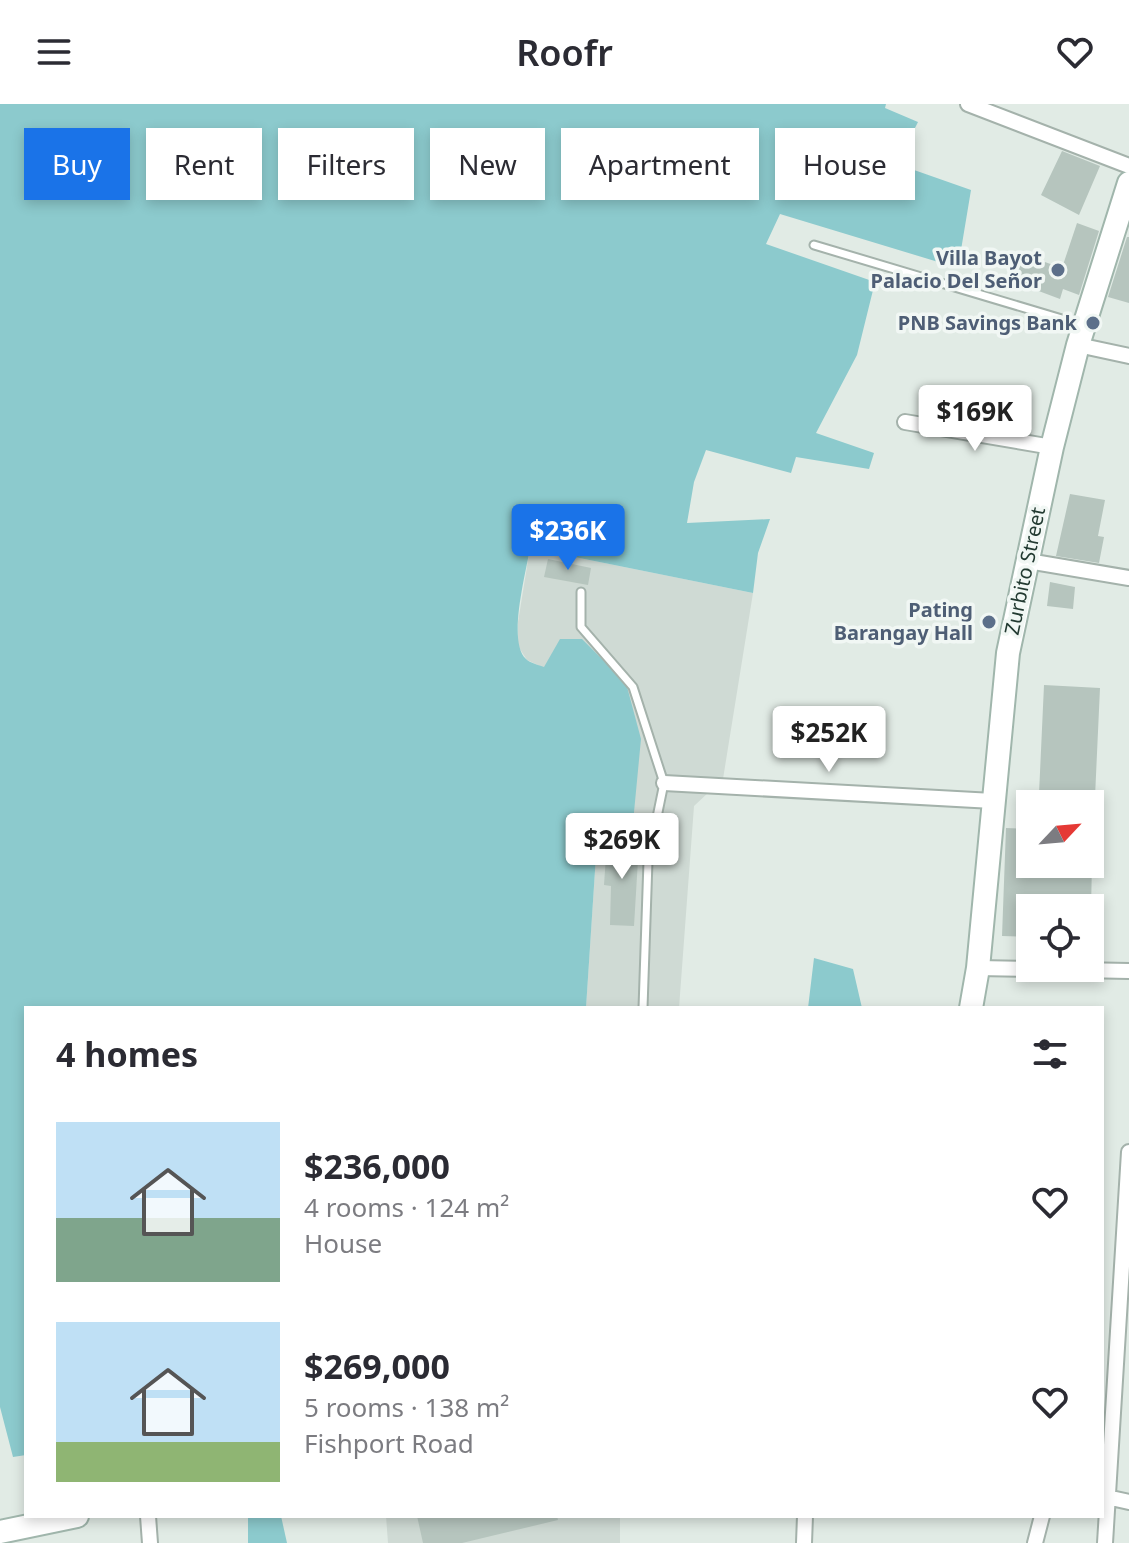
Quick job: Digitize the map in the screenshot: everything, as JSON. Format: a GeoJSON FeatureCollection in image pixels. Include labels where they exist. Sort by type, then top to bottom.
{"type":"FeatureCollection","features":[{"type":"Feature","properties":{"kind":"street"},"geometry":{"type":"LineString","coordinates":[[968,104],[1129,166]]}},
{"type":"Feature","properties":{"kind":"street","name":"Zurbito Street"},"geometry":{"type":"LineString","coordinates":[[971,1006],[978,968],[1008,653],[1052,447],[1081,335],[1129,183]]}},
{"type":"Feature","properties":{"kind":"street"},"geometry":{"type":"LineString","coordinates":[[1081,335],[1129,356]]}},
{"type":"Feature","properties":{"kind":"street"},"geometry":{"type":"LineString","coordinates":[[905,422],[1052,447]]}},
{"type":"Feature","properties":{"kind":"street"},"geometry":{"type":"LineString","coordinates":[[1028,561],[1129,578]]}},
{"type":"Feature","properties":{"kind":"street"},"geometry":{"type":"LineString","coordinates":[[664,783],[993,801]]}},
{"type":"Feature","properties":{"kind":"street"},"geometry":{"type":"LineString","coordinates":[[978,968],[1129,971]]}},
{"type":"Feature","properties":{"kind":"street"},"geometry":{"type":"LineString","coordinates":[[1105,1543],[1105,1496],[1129,1152]]}},
{"type":"Feature","properties":{"kind":"street"},"geometry":{"type":"LineString","coordinates":[[1105,1496],[1129,1502]]}},
{"type":"Feature","properties":{"kind":"street"},"geometry":{"type":"LineString","coordinates":[[0,1532],[67,1518]]}},
{"type":"Feature","properties":{"kind":"street"},"geometry":{"type":"LineString","coordinates":[[148,1518],[150,1543]]}},
{"type":"Feature","properties":{"kind":"street"},"geometry":{"type":"LineString","coordinates":[[804,1543],[805,1518]]}},
{"type":"Feature","properties":{"kind":"street"},"geometry":{"type":"LineString","coordinates":[[1035,1543],[1041,1518]]}},
{"type":"Feature","properties":{"kind":"lane"},"geometry":{"type":"LineString","coordinates":[[814,245],[1081,335]]}},
{"type":"Feature","properties":{"kind":"lane"},"geometry":{"type":"LineString","coordinates":[[581,592],[581,627],[633,687],[664,783],[648,861],[643,1006]]}},
{"type":"Feature","properties":{"kind":"shaded area"},"geometry":{"type":"Polygon","coordinates":[[[530,548],[753,593],[723,779],[694,806],[679,1006],[586,1006],[597,839],[544,668],[527,660],[518,646],[518,622],[530,548]]]}},
{"type":"Feature","properties":{"kind":"shaded area"},"geometry":{"type":"Polygon","coordinates":[[[386,1518],[620,1518],[620,1543],[388,1543],[386,1518]]]}},
{"type":"Feature","properties":{"kind":"water"},"geometry":{"type":"Polygon","coordinates":[[[0,104],[886,104],[885,108],[918,122],[915,128],[775,128],[775,200],[915,200],[915,170],[971,190],[958,268],[780,214],[766,244],[875,282],[857,355],[816,433],[874,453],[869,469],[796,457],[791,473],[706,450],[694,482],[687,523],[770,519],[758,553],[753,593],[530,548],[519,606],[518,638],[521,650],[528,660],[544,667],[560,639],[582,639],[626,683],[641,739],[632,833],[597,840],[586,1006],[24,1006],[24,1455],[13,1457],[0,1407],[0,104]]]}},
{"type":"Feature","properties":{"kind":"water"},"geometry":{"type":"Polygon","coordinates":[[[814,958],[853,969],[862,1006],[808,1006],[814,958]]]}},
{"type":"Feature","properties":{"kind":"water"},"geometry":{"type":"Polygon","coordinates":[[[248,1518],[281,1518],[287,1543],[248,1543],[248,1518]]]}},
{"type":"Feature","properties":{"kind":"building"},"geometry":{"type":"Polygon","coordinates":[[[1062,151],[1100,166],[1079,215],[1041,195],[1062,151]]]}},
{"type":"Feature","properties":{"kind":"building"},"geometry":{"type":"Polygon","coordinates":[[[1077,223],[1099,231],[1079,295],[1063,289],[1060,299],[1012,281],[1022,254],[1062,268],[1077,223]]]}},
{"type":"Feature","properties":{"kind":"building"},"geometry":{"type":"Polygon","coordinates":[[[1129,237],[1129,303],[1108,297],[1129,237]]]}},
{"type":"Feature","properties":{"kind":"building"},"geometry":{"type":"Polygon","coordinates":[[[1070,494],[1105,500],[1098,536],[1104,537],[1099,563],[1056,556],[1070,494]]]}},
{"type":"Feature","properties":{"kind":"building"},"geometry":{"type":"Polygon","coordinates":[[[548,559],[591,568],[588,585],[544,577],[548,559]]]}},
{"type":"Feature","properties":{"kind":"building"},"geometry":{"type":"Polygon","coordinates":[[[1050,582],[1075,587],[1073,609],[1047,606],[1050,582]]]}},
{"type":"Feature","properties":{"kind":"building"},"geometry":{"type":"Polygon","coordinates":[[[1044,685],[1100,688],[1095,790],[1039,790],[1044,685]]]}},
{"type":"Feature","properties":{"kind":"building"},"geometry":{"type":"Polygon","coordinates":[[[1006,828],[1016,828],[1016,878],[1092,878],[1091,894],[1016,894],[1016,936],[1002,936],[1006,828]]]}},
{"type":"Feature","properties":{"kind":"building"},"geometry":{"type":"Polygon","coordinates":[[[607,841],[639,843],[634,926],[610,925],[611,886],[604,885],[607,841]]]}},
{"type":"Feature","properties":{"kind":"building"},"geometry":{"type":"Polygon","coordinates":[[[417,1518],[558,1520],[462,1543],[423,1543],[417,1518]]]}},
{"type":"Feature","properties":{"kind":"place","name":"Villa Bayot Palacio Del Señor"},"geometry":{"type":"Point","coordinates":[1058,270]}},
{"type":"Feature","properties":{"kind":"place","name":"PNB Savings Bank"},"geometry":{"type":"Point","coordinates":[1093,323]}},
{"type":"Feature","properties":{"kind":"place","name":"Pating Barangay Hall"},"geometry":{"type":"Point","coordinates":[989,622]}}]}
